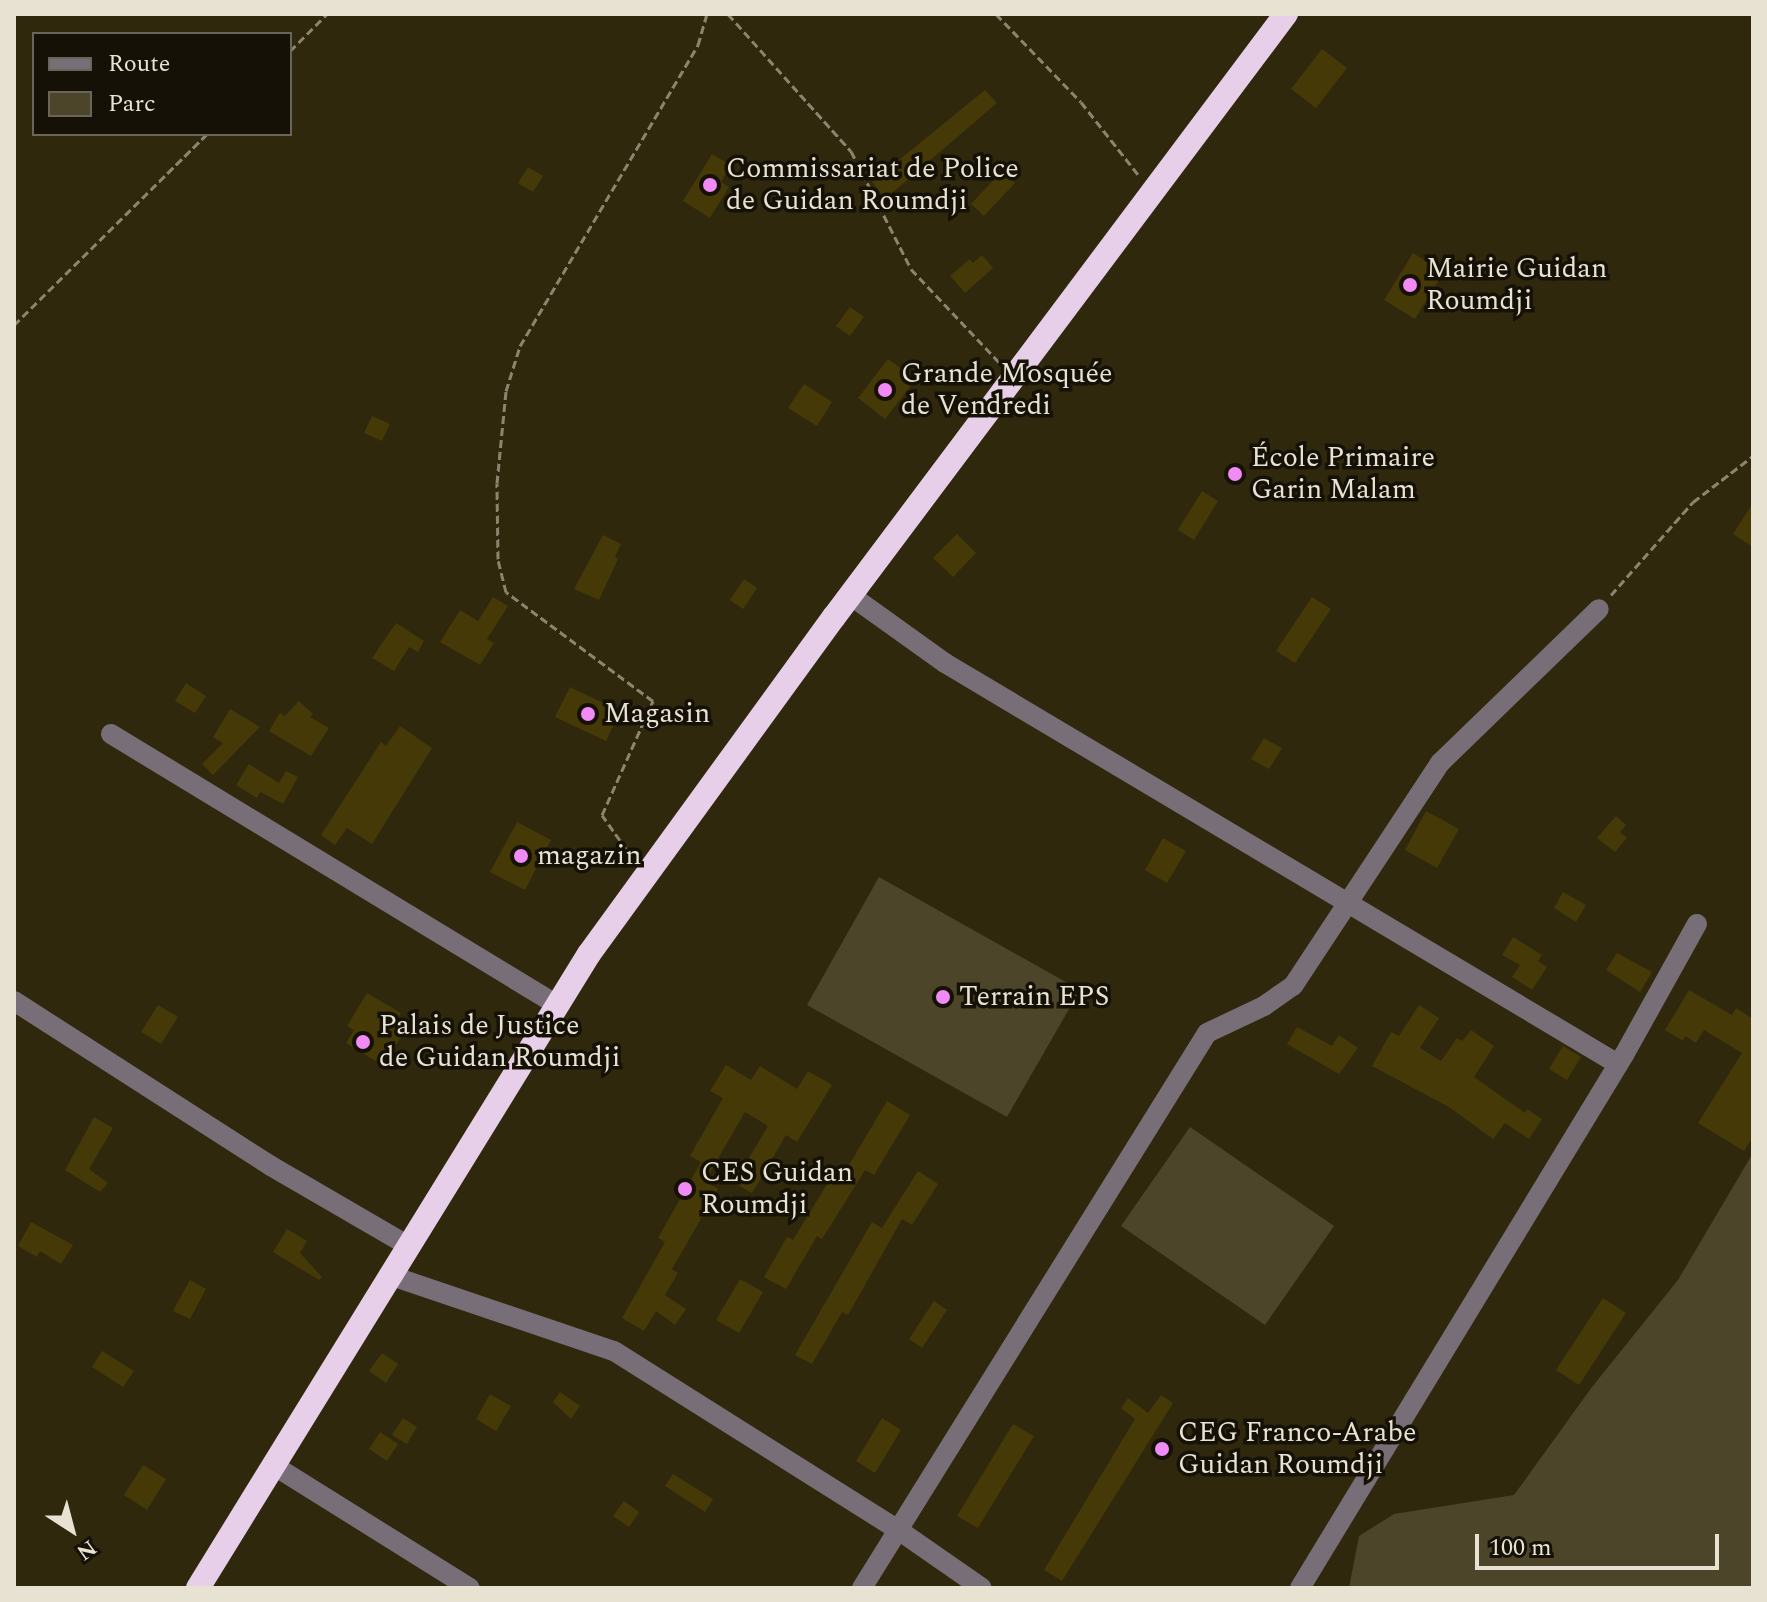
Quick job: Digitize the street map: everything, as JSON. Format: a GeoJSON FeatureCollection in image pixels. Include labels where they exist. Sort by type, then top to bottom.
{"type":"FeatureCollection","features":[{"type":"Feature","properties":{"kind":"highway"},"geometry":{"type":"LineString","coordinates":[[198,1588],[557,1005],[646,876],[850,595],[1286,14]]}},
{"type":"Feature","properties":{"kind":"street"},"geometry":{"type":"LineString","coordinates":[[850,595],[945,663],[1618,1064]]}},
{"type":"Feature","properties":{"kind":"street"},"geometry":{"type":"LineString","coordinates":[[862,1588],[1207,1033],[1264,1006],[1293,986],[1351,903],[1440,763],[1599,609]]}},
{"type":"Feature","properties":{"kind":"street"},"geometry":{"type":"LineString","coordinates":[[111,734],[557,1005]]}},
{"type":"Feature","properties":{"kind":"street"},"geometry":{"type":"LineString","coordinates":[[1300,1588],[1618,1064],[1697,924]]}},
{"type":"Feature","properties":{"kind":"street"},"geometry":{"type":"LineString","coordinates":[[14,1001],[271,1166],[407,1245]]}},
{"type":"Feature","properties":{"kind":"street"},"geometry":{"type":"LineString","coordinates":[[389,1275],[614,1351],[897,1529],[982,1588]]}},
{"type":"Feature","properties":{"kind":"street"},"geometry":{"type":"LineString","coordinates":[[273,1465],[470,1588]]}},
{"type":"Feature","properties":{"kind":"path"},"geometry":{"type":"LineString","coordinates":[[292,49],[327,14]]}},
{"type":"Feature","properties":{"kind":"path"},"geometry":{"type":"LineString","coordinates":[[646,876],[602,815],[653,701],[506,592],[498,559],[497,483],[506,391],[520,346],[698,45],[707,14]]}},
{"type":"Feature","properties":{"kind":"path"},"geometry":{"type":"LineString","coordinates":[[728,14],[851,151],[911,269],[1013,377]]}},
{"type":"Feature","properties":{"kind":"path"},"geometry":{"type":"LineString","coordinates":[[996,14],[1081,102],[1152,193]]}},
{"type":"Feature","properties":{"kind":"path"},"geometry":{"type":"LineString","coordinates":[[14,325],[205,136]]}},
{"type":"Feature","properties":{"kind":"path"},"geometry":{"type":"LineString","coordinates":[[1599,609],[1693,502],[1753,456]]}},
{"type":"Feature","properties":{"kind":"green space","name":"Terrain EPS"},"geometry":{"type":"Polygon","coordinates":[[[879,877],[1080,990],[1007,1117],[807,1005],[879,877]]]}},
{"type":"Feature","properties":{"kind":"green space"},"geometry":{"type":"Polygon","coordinates":[[[1190,1127],[1334,1226],[1265,1325],[1121,1226],[1190,1127]]]}},
{"type":"Feature","properties":{"kind":"green space"},"geometry":{"type":"Polygon","coordinates":[[[1753,1153],[1753,1588],[1349,1588],[1359,1536],[1394,1514],[1514,1495],[1592,1387],[1678,1280],[1753,1153]]]}},
{"type":"Feature","properties":{"kind":"building"},"geometry":{"type":"Polygon","coordinates":[[[1322,49],[1347,68],[1316,108],[1291,89],[1322,49]]]}},
{"type":"Feature","properties":{"kind":"building"},"geometry":{"type":"Polygon","coordinates":[[[985,90],[997,103],[885,199],[872,182],[985,90]]]}},
{"type":"Feature","properties":{"kind":"building"},"geometry":{"type":"Polygon","coordinates":[[[712,154],[731,165],[721,182],[729,187],[710,218],[683,201],[712,154]]]}},
{"type":"Feature","properties":{"kind":"building"},"geometry":{"type":"Polygon","coordinates":[[[528,167],[543,176],[533,192],[518,183],[528,167]]]}},
{"type":"Feature","properties":{"kind":"building"},"geometry":{"type":"Polygon","coordinates":[[[1002,171],[1015,183],[984,216],[971,204],[1002,171]]]}},
{"type":"Feature","properties":{"kind":"building"},"geometry":{"type":"Polygon","coordinates":[[[1413,253],[1444,272],[1415,319],[1384,300],[1413,253]]]}},
{"type":"Feature","properties":{"kind":"building"},"geometry":{"type":"Polygon","coordinates":[[[982,255],[993,268],[965,293],[950,276],[970,259],[973,263],[982,255]]]}},
{"type":"Feature","properties":{"kind":"building"},"geometry":{"type":"Polygon","coordinates":[[[850,307],[864,317],[850,336],[836,326],[850,307]]]}},
{"type":"Feature","properties":{"kind":"building"},"geometry":{"type":"Polygon","coordinates":[[[888,359],[916,379],[885,419],[858,398],[888,359]]]}},
{"type":"Feature","properties":{"kind":"building"},"geometry":{"type":"Polygon","coordinates":[[[804,384],[832,402],[817,426],[788,408],[804,384]]]}},
{"type":"Feature","properties":{"kind":"building"},"geometry":{"type":"Polygon","coordinates":[[[372,416],[390,424],[382,441],[364,433],[372,416]]]}},
{"type":"Feature","properties":{"kind":"building"},"geometry":{"type":"Polygon","coordinates":[[[1202,491],[1218,501],[1194,540],[1178,530],[1202,491]]]}},
{"type":"Feature","properties":{"kind":"building"},"geometry":{"type":"Polygon","coordinates":[[[1753,503],[1753,547],[1733,534],[1753,503]]]}},
{"type":"Feature","properties":{"kind":"building"},"geometry":{"type":"Polygon","coordinates":[[[957,534],[976,553],[953,577],[933,558],[957,534]]]}},
{"type":"Feature","properties":{"kind":"building"},"geometry":{"type":"Polygon","coordinates":[[[603,535],[621,544],[615,557],[618,559],[599,600],[574,589],[603,535]]]}},
{"type":"Feature","properties":{"kind":"building"},"geometry":{"type":"Polygon","coordinates":[[[744,579],[757,588],[743,609],[730,600],[744,579]]]}},
{"type":"Feature","properties":{"kind":"building"},"geometry":{"type":"Polygon","coordinates":[[[493,597],[508,606],[487,639],[494,643],[480,665],[440,642],[460,610],[478,621],[493,597]]]}},
{"type":"Feature","properties":{"kind":"building"},"geometry":{"type":"Polygon","coordinates":[[[1312,597],[1331,609],[1295,663],[1276,651],[1312,597]]]}},
{"type":"Feature","properties":{"kind":"building"},"geometry":{"type":"Polygon","coordinates":[[[396,623],[424,641],[418,652],[409,647],[394,671],[372,658],[396,623]]]}},
{"type":"Feature","properties":{"kind":"building"},"geometry":{"type":"Polygon","coordinates":[[[186,683],[206,696],[195,713],[175,701],[186,683]]]}},
{"type":"Feature","properties":{"kind":"building","name":"Magasin"},"geometry":{"type":"Polygon","coordinates":[[[570,687],[620,711],[606,741],[555,717],[570,687]]]}},
{"type":"Feature","properties":{"kind":"building"},"geometry":{"type":"Polygon","coordinates":[[[299,701],[313,714],[310,717],[329,728],[311,756],[269,731],[280,713],[285,716],[299,701]]]}},
{"type":"Feature","properties":{"kind":"building"},"geometry":{"type":"Polygon","coordinates":[[[230,709],[260,727],[213,775],[202,764],[223,743],[213,737],[230,709]]]}},
{"type":"Feature","properties":{"kind":"building"},"geometry":{"type":"Polygon","coordinates":[[[400,726],[432,748],[372,844],[347,828],[335,845],[321,835],[381,742],[386,746],[400,726]]]}},
{"type":"Feature","properties":{"kind":"building"},"geometry":{"type":"Polygon","coordinates":[[[1264,738],[1282,748],[1269,769],[1251,759],[1264,738]]]}},
{"type":"Feature","properties":{"kind":"building"},"geometry":{"type":"Polygon","coordinates":[[[249,764],[279,783],[286,771],[298,777],[283,804],[260,792],[257,798],[236,785],[249,764]]]}},
{"type":"Feature","properties":{"kind":"building"},"geometry":{"type":"Polygon","coordinates":[[[1426,811],[1459,829],[1437,868],[1405,850],[1426,811]]]}},
{"type":"Feature","properties":{"kind":"building"},"geometry":{"type":"Polygon","coordinates":[[[1616,816],[1626,825],[1620,832],[1627,838],[1615,852],[1597,838],[1616,816]]]}},
{"type":"Feature","properties":{"kind":"building","name":"magazin"},"geometry":{"type":"Polygon","coordinates":[[[517,822],[551,840],[525,890],[490,872],[517,822]]]}},
{"type":"Feature","properties":{"kind":"building"},"geometry":{"type":"Polygon","coordinates":[[[1163,838],[1186,851],[1167,883],[1145,870],[1163,838]]]}},
{"type":"Feature","properties":{"kind":"building"},"geometry":{"type":"Polygon","coordinates":[[[1563,892],[1586,905],[1576,922],[1554,908],[1563,892]]]}},
{"type":"Feature","properties":{"kind":"building"},"geometry":{"type":"Polygon","coordinates":[[[1513,937],[1542,955],[1538,961],[1547,967],[1532,990],[1512,977],[1520,965],[1502,955],[1513,937]]]}},
{"type":"Feature","properties":{"kind":"building"},"geometry":{"type":"Polygon","coordinates":[[[1617,953],[1652,972],[1640,992],[1606,970],[1617,953]]]}},
{"type":"Feature","properties":{"kind":"building"},"geometry":{"type":"Polygon","coordinates":[[[1689,990],[1732,1015],[1736,1008],[1753,1019],[1753,1136],[1744,1151],[1698,1123],[1742,1053],[1704,1030],[1696,1043],[1685,1036],[1683,1041],[1665,1030],[1689,990]]]}},
{"type":"Feature","properties":{"kind":"building"},"geometry":{"type":"Polygon","coordinates":[[[367,993],[401,1013],[393,1026],[404,1033],[382,1065],[346,1043],[354,1030],[347,1026],[367,993]]]}},
{"type":"Feature","properties":{"kind":"building"},"geometry":{"type":"Polygon","coordinates":[[[158,1005],[178,1017],[161,1044],[141,1032],[158,1005]]]}},
{"type":"Feature","properties":{"kind":"building"},"geometry":{"type":"Polygon","coordinates":[[[1419,1005],[1439,1018],[1420,1048],[1441,1061],[1457,1038],[1462,1041],[1471,1030],[1494,1046],[1474,1077],[1525,1113],[1527,1109],[1542,1119],[1529,1139],[1505,1123],[1493,1139],[1449,1107],[1372,1066],[1391,1032],[1399,1036],[1419,1005]]]}},
{"type":"Feature","properties":{"kind":"building"},"geometry":{"type":"Polygon","coordinates":[[[1297,1027],[1332,1046],[1339,1035],[1358,1048],[1339,1074],[1287,1044],[1297,1027]]]}},
{"type":"Feature","properties":{"kind":"building"},"geometry":{"type":"Polygon","coordinates":[[[1563,1046],[1581,1057],[1567,1080],[1549,1069],[1563,1046]]]}},
{"type":"Feature","properties":{"kind":"building"},"geometry":{"type":"Polygon","coordinates":[[[726,1065],[751,1080],[760,1066],[797,1089],[808,1071],[832,1085],[797,1142],[786,1135],[752,1193],[734,1183],[768,1126],[745,1112],[705,1181],[718,1189],[672,1269],[678,1273],[665,1295],[686,1309],[675,1325],[656,1311],[644,1331],[622,1318],[665,1242],[658,1238],[701,1162],[690,1156],[723,1098],[710,1091],[726,1065]]]}},
{"type":"Feature","properties":{"kind":"building"},"geometry":{"type":"Polygon","coordinates":[[[887,1101],[910,1115],[874,1175],[865,1170],[822,1239],[817,1236],[786,1289],[764,1277],[787,1237],[793,1240],[838,1166],[846,1170],[887,1101]]]}},
{"type":"Feature","properties":{"kind":"building"},"geometry":{"type":"Polygon","coordinates":[[[94,1117],[113,1128],[89,1169],[108,1183],[100,1192],[65,1170],[94,1117]]]}},
{"type":"Feature","properties":{"kind":"building"},"geometry":{"type":"Polygon","coordinates":[[[918,1171],[938,1184],[912,1225],[902,1219],[848,1315],[842,1312],[812,1364],[795,1355],[872,1222],[882,1228],[918,1171]]]}},
{"type":"Feature","properties":{"kind":"building"},"geometry":{"type":"Polygon","coordinates":[[[31,1222],[73,1245],[61,1264],[40,1251],[37,1257],[18,1246],[31,1222]]]}},
{"type":"Feature","properties":{"kind":"building"},"geometry":{"type":"Polygon","coordinates":[[[287,1229],[307,1241],[300,1253],[322,1277],[319,1280],[273,1252],[287,1229]]]}},
{"type":"Feature","properties":{"kind":"building"},"geometry":{"type":"Polygon","coordinates":[[[740,1279],[763,1292],[739,1333],[716,1320],[740,1279]]]}},
{"type":"Feature","properties":{"kind":"building"},"geometry":{"type":"Polygon","coordinates":[[[190,1280],[206,1289],[190,1319],[173,1311],[190,1280]]]}},
{"type":"Feature","properties":{"kind":"building"},"geometry":{"type":"Polygon","coordinates":[[[1603,1298],[1626,1313],[1579,1385],[1556,1370],[1603,1298]]]}},
{"type":"Feature","properties":{"kind":"building"},"geometry":{"type":"Polygon","coordinates":[[[934,1301],[947,1310],[922,1348],[909,1339],[934,1301]]]}},
{"type":"Feature","properties":{"kind":"building"},"geometry":{"type":"Polygon","coordinates":[[[102,1351],[134,1371],[123,1387],[92,1367],[102,1351]]]}},
{"type":"Feature","properties":{"kind":"building"},"geometry":{"type":"Polygon","coordinates":[[[382,1353],[398,1364],[386,1383],[369,1371],[382,1353]]]}},
{"type":"Feature","properties":{"kind":"building"},"geometry":{"type":"Polygon","coordinates":[[[560,1392],[580,1406],[571,1419],[553,1402],[560,1392]]]}},
{"type":"Feature","properties":{"kind":"building"},"geometry":{"type":"Polygon","coordinates":[[[490,1394],[511,1406],[496,1431],[476,1419],[490,1394]]]}},
{"type":"Feature","properties":{"kind":"building"},"geometry":{"type":"Polygon","coordinates":[[[1161,1395],[1173,1403],[1062,1581],[1044,1570],[1135,1419],[1121,1408],[1128,1398],[1148,1413],[1161,1395]]]}},
{"type":"Feature","properties":{"kind":"building"},"geometry":{"type":"Polygon","coordinates":[[[403,1418],[417,1427],[407,1444],[392,1435],[403,1418]]]}},
{"type":"Feature","properties":{"kind":"building"},"geometry":{"type":"Polygon","coordinates":[[[882,1418],[901,1430],[875,1473],[856,1461],[882,1418]]]}},
{"type":"Feature","properties":{"kind":"building"},"geometry":{"type":"Polygon","coordinates":[[[1013,1424],[1034,1436],[978,1528],[957,1516],[1013,1424]]]}},
{"type":"Feature","properties":{"kind":"building"},"geometry":{"type":"Polygon","coordinates":[[[380,1432],[398,1444],[387,1461],[369,1449],[380,1432]]]}},
{"type":"Feature","properties":{"kind":"building"},"geometry":{"type":"Polygon","coordinates":[[[143,1465],[166,1479],[147,1510],[124,1495],[143,1465]]]}},
{"type":"Feature","properties":{"kind":"building"},"geometry":{"type":"Polygon","coordinates":[[[673,1474],[713,1499],[705,1512],[665,1486],[673,1474]]]}},
{"type":"Feature","properties":{"kind":"building"},"geometry":{"type":"Polygon","coordinates":[[[624,1501],[639,1512],[629,1527],[613,1516],[624,1501]]]}},
{"type":"Feature","properties":{"kind":"place","name":"Commissariat de Police de Guidan Roumdji"},"geometry":{"type":"Point","coordinates":[710,185]}},
{"type":"Feature","properties":{"kind":"place","name":"Mairie Guidan Roumdji"},"geometry":{"type":"Point","coordinates":[1410,285]}},
{"type":"Feature","properties":{"kind":"place","name":"Grande Mosquée de Vendredi"},"geometry":{"type":"Point","coordinates":[885,390]}},
{"type":"Feature","properties":{"kind":"place","name":"École Primaire Garin Malam"},"geometry":{"type":"Point","coordinates":[1235,474]}},
{"type":"Feature","properties":{"kind":"place","name":"Magasin"},"geometry":{"type":"Point","coordinates":[588,714]}},
{"type":"Feature","properties":{"kind":"place","name":"magazin"},"geometry":{"type":"Point","coordinates":[521,856]}},
{"type":"Feature","properties":{"kind":"place","name":"Terrain EPS"},"geometry":{"type":"Point","coordinates":[943,997]}},
{"type":"Feature","properties":{"kind":"place","name":"Palais de Justice de Guidan Roumdji"},"geometry":{"type":"Point","coordinates":[363,1042]}},
{"type":"Feature","properties":{"kind":"place","name":"CES Guidan Roumdji"},"geometry":{"type":"Point","coordinates":[685,1189]}},
{"type":"Feature","properties":{"kind":"place","name":"CEG Franco-Arabe Guidan Roumdji"},"geometry":{"type":"Point","coordinates":[1162,1449]}}]}
